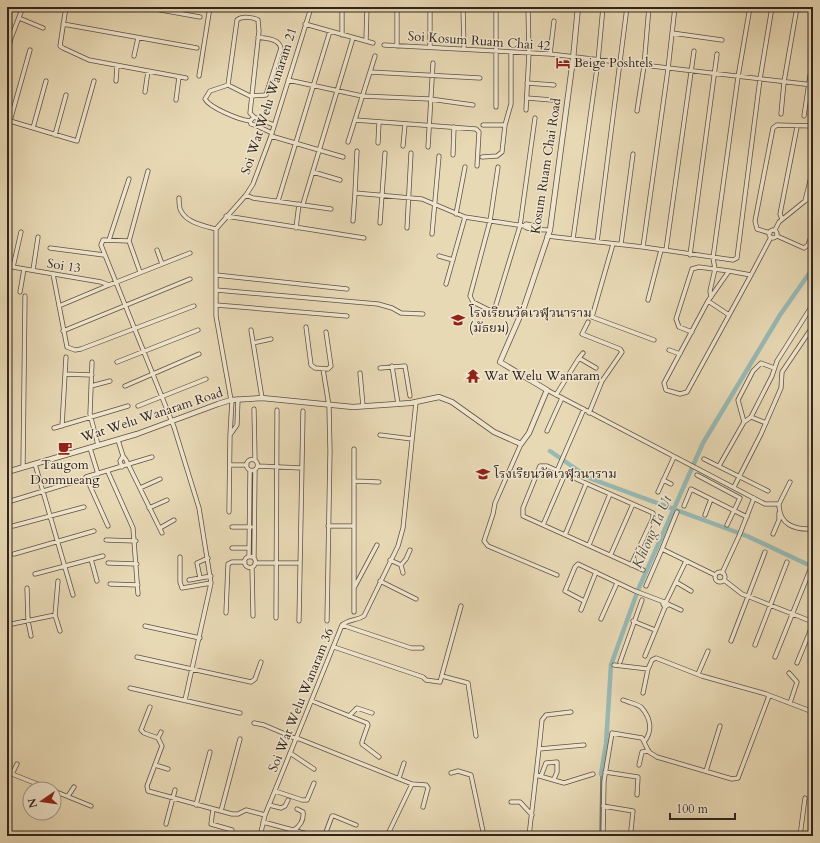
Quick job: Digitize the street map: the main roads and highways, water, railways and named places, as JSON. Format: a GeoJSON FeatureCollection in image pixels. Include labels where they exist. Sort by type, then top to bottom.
{"type":"FeatureCollection","features":[{"type":"Feature","properties":{"kind":"waterway","name":"Khlong Ta Ut"},"geometry":{"type":"LineString","coordinates":[[601,774],[606,744],[611,665],[638,590],[703,443],[780,315],[813,268]]}},
{"type":"Feature","properties":{"kind":"waterway"},"geometry":{"type":"LineString","coordinates":[[550,451],[589,478],[747,536],[813,567]]}},
{"type":"Feature","properties":{"kind":"waterway","name":"Khlong Ta Ut"},"geometry":{"type":"LineString","coordinates":[[600,836],[601,774]]}},
{"type":"Feature","properties":{"kind":"place","name":"Beige Poshtels"},"geometry":{"type":"Point","coordinates":[563,63]}},
{"type":"Feature","properties":{"kind":"place","name":"โรงเรียนวัดเวฬุวนาราม (มัธยม)"},"geometry":{"type":"Point","coordinates":[458,320]}},
{"type":"Feature","properties":{"kind":"place","name":"Wat Welu Wanaram"},"geometry":{"type":"Point","coordinates":[473,376]}},
{"type":"Feature","properties":{"kind":"place","name":"Taugom Donmueang"},"geometry":{"type":"Point","coordinates":[65,448]}},
{"type":"Feature","properties":{"kind":"place","name":"โรงเรียนวัดเวฬุวนาราม"},"geometry":{"type":"Point","coordinates":[483,474]}}]}
